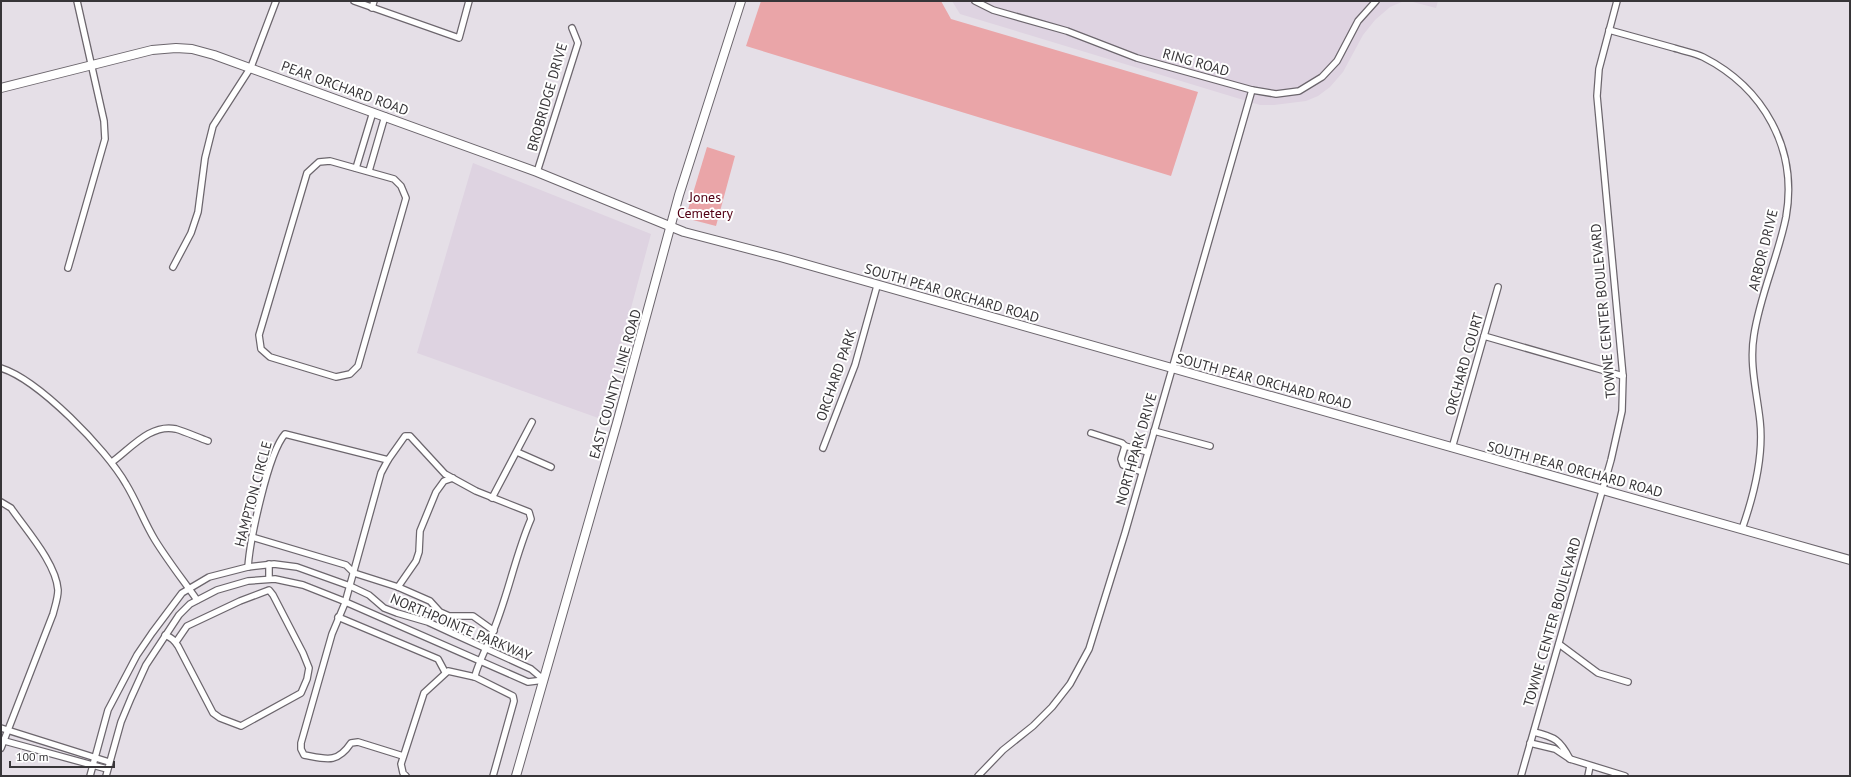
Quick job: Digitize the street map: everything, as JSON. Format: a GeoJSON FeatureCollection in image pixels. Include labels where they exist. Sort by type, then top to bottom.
{"type":"FeatureCollection","features":[{"type":"Feature","properties":{"kind":"street"},"geometry":{"type":"LineString","coordinates":[[68,268],[105,139],[104,121],[77,1]]}},
{"type":"Feature","properties":{"kind":"street"},"geometry":{"type":"LineString","coordinates":[[173,267],[191,233],[198,212],[204,158],[213,126],[251,67],[276,1]]}},
{"type":"Feature","properties":{"kind":"street"},"geometry":{"type":"LineString","coordinates":[[354,1],[459,38],[469,1]]}},
{"type":"Feature","properties":{"kind":"street"},"geometry":{"type":"LineString","coordinates":[[372,8],[374,1]]}},
{"type":"Feature","properties":{"kind":"street","name":"EAST COUNTY LINE ROAD"},"geometry":{"type":"LineString","coordinates":[[516,776],[651,302],[679,195],[741,1]]}},
{"type":"Feature","properties":{"kind":"street","name":"RING ROAD"},"geometry":{"type":"LineString","coordinates":[[975,1],[993,10],[1067,31],[1137,58],[1270,94],[1291,93],[1306,88],[1322,77],[1337,61],[1358,20],[1376,1]]}},
{"type":"Feature","properties":{"kind":"street","name":"TOWNE CENTER BOULEVARD"},"geometry":{"type":"LineString","coordinates":[[1521,776],[1620,426],[1623,376],[1597,113],[1599,70],[1617,1]]}},
{"type":"Feature","properties":{"kind":"street","name":"BROBRIDGE DRIVE"},"geometry":{"type":"LineString","coordinates":[[538,172],[578,43],[572,28]]}},
{"type":"Feature","properties":{"kind":"street","name":"ARBOR DRIVE"},"geometry":{"type":"LineString","coordinates":[[1609,30],[1703,57],[1743,84],[1767,113],[1782,145],[1789,175],[1786,217],[1754,336],[1752,362],[1760,422],[1760,458],[1756,481],[1742,529]]}},
{"type":"Feature","properties":{"kind":"street","name":"PEAR ORCHARD ROAD"},"geometry":{"type":"LineString","coordinates":[[1,88],[152,50],[176,48],[192,49],[251,67],[538,172],[671,226]]}},
{"type":"Feature","properties":{"kind":"street","name":"NORTHPARK DRIVE"},"geometry":{"type":"LineString","coordinates":[[978,776],[1003,750],[1033,726],[1052,707],[1070,684],[1082,663],[1095,633],[1252,90]]}},
{"type":"Feature","properties":{"kind":"street"},"geometry":{"type":"LineString","coordinates":[[356,168],[373,112]]}},
{"type":"Feature","properties":{"kind":"street"},"geometry":{"type":"LineString","coordinates":[[369,171],[385,116]]}},
{"type":"Feature","properties":{"kind":"street"},"geometry":{"type":"LineString","coordinates":[[330,161],[356,168],[394,179],[401,186],[406,198],[358,366],[350,374],[336,377],[270,357],[261,349],[260,335],[307,173],[319,162],[330,161]]}},
{"type":"Feature","properties":{"kind":"street","name":"SOUTH PEAR ORCHARD ROAD"},"geometry":{"type":"LineString","coordinates":[[671,226],[684,232],[780,257],[877,286],[1603,489],[1850,560]]}},
{"type":"Feature","properties":{"kind":"street","name":"ORCHARD PARK"},"geometry":{"type":"LineString","coordinates":[[823,448],[855,365],[877,286]]}},
{"type":"Feature","properties":{"kind":"street","name":"ORCHARD COURT"},"geometry":{"type":"LineString","coordinates":[[1452,448],[1498,287]]}},
{"type":"Feature","properties":{"kind":"street"},"geometry":{"type":"LineString","coordinates":[[1484,336],[1623,376]]}},
{"type":"Feature","properties":{"kind":"street"},"geometry":{"type":"LineString","coordinates":[[1,368],[24,380],[49,397],[112,462],[126,484],[155,540],[197,600]]}},
{"type":"Feature","properties":{"kind":"street"},"geometry":{"type":"LineString","coordinates":[[492,498],[532,422]]}},
{"type":"Feature","properties":{"kind":"street"},"geometry":{"type":"LineString","coordinates":[[112,462],[152,432],[163,428],[175,429],[208,441]]}},
{"type":"Feature","properties":{"kind":"street"},"geometry":{"type":"LineString","coordinates":[[1154,431],[1210,446]]}},
{"type":"Feature","properties":{"kind":"street"},"geometry":{"type":"LineString","coordinates":[[1092,433],[1122,443],[1125,446],[1148,452]]}},
{"type":"Feature","properties":{"kind":"street","name":"HAMPTON CIRCLE"},"geometry":{"type":"LineString","coordinates":[[248,567],[252,537],[273,455],[285,434],[388,460]]}},
{"type":"Feature","properties":{"kind":"street"},"geometry":{"type":"LineString","coordinates":[[403,756],[358,742],[351,743],[338,757],[330,760],[304,755],[301,749],[316,691],[338,617],[346,603],[381,473],[404,436],[410,436],[445,474],[476,492],[529,512],[531,519],[494,631],[475,671],[475,677]]}},
{"type":"Feature","properties":{"kind":"street"},"geometry":{"type":"LineString","coordinates":[[1125,446],[1121,459],[1123,464],[1142,472]]}},
{"type":"Feature","properties":{"kind":"street"},"geometry":{"type":"LineString","coordinates":[[517,452],[551,467]]}},
{"type":"Feature","properties":{"kind":"street"},"geometry":{"type":"LineString","coordinates":[[398,587],[416,561],[419,552],[420,531],[436,492],[444,481],[453,478]]}},
{"type":"Feature","properties":{"kind":"street"},"geometry":{"type":"LineString","coordinates":[[1,502],[11,508],[51,566],[56,578],[58,591],[52,614],[4,729],[1,748]]}},
{"type":"Feature","properties":{"kind":"street"},"geometry":{"type":"LineString","coordinates":[[252,537],[346,565],[354,573],[398,587],[430,601],[440,612],[449,616],[473,616],[494,631]]}},
{"type":"Feature","properties":{"kind":"street"},"geometry":{"type":"LineString","coordinates":[[269,564],[269,579]]}},
{"type":"Feature","properties":{"kind":"street","name":"NORTHPOINTE PARKWAY"},"geometry":{"type":"LineString","coordinates":[[90,776],[108,710],[137,655],[182,593],[209,577],[248,567],[269,564],[297,567],[350,586],[369,595],[390,611],[428,622],[531,669],[544,680]]}},
{"type":"Feature","properties":{"kind":"street","name":"NORTHPOINTE PARKWAY"},"geometry":{"type":"LineString","coordinates":[[106,776],[106,769],[121,722],[131,698],[146,665],[179,615],[190,604],[217,590],[248,581],[269,579],[293,582],[346,603],[528,682],[544,680]]}},
{"type":"Feature","properties":{"kind":"street"},"geometry":{"type":"LineString","coordinates":[[165,635],[173,638],[176,642],[213,712],[220,718],[241,726],[301,693],[307,679],[309,668],[303,653],[269,590],[240,601],[187,626],[176,642]]}},
{"type":"Feature","properties":{"kind":"street"},"geometry":{"type":"LineString","coordinates":[[338,617],[438,659],[445,672]]}},
{"type":"Feature","properties":{"kind":"street"},"geometry":{"type":"LineString","coordinates":[[1559,644],[1598,673],[1628,682]]}},
{"type":"Feature","properties":{"kind":"street"},"geometry":{"type":"LineString","coordinates":[[406,776],[403,773],[401,764],[424,693],[448,670],[475,677],[513,696],[514,701],[493,776]]}},
{"type":"Feature","properties":{"kind":"street"},"geometry":{"type":"LineString","coordinates":[[4,729],[95,756],[98,759],[109,762]]}},
{"type":"Feature","properties":{"kind":"street"},"geometry":{"type":"LineString","coordinates":[[1534,732],[1562,744],[1570,759]]}},
{"type":"Feature","properties":{"kind":"street"},"geometry":{"type":"LineString","coordinates":[[2,740],[106,769]]}},
{"type":"Feature","properties":{"kind":"street"},"geometry":{"type":"LineString","coordinates":[[1530,743],[1557,750],[1570,759],[1625,776]]}},
{"type":"Feature","properties":{"kind":"street"},"geometry":{"type":"LineString","coordinates":[[1557,750],[1562,744]]}},
{"type":"Feature","properties":{"kind":"street"},"geometry":{"type":"LineString","coordinates":[[62,757],[65,748]]}},
{"type":"Feature","properties":{"kind":"street"},"geometry":{"type":"LineString","coordinates":[[1588,776],[1590,766]]}},
{"type":"Feature","properties":{"kind":"shaded area"},"geometry":{"type":"Polygon","coordinates":[[[952,1],[1404,1],[1390,7],[1375,20],[1363,35],[1343,72],[1330,87],[1318,96],[1306,101],[1274,105],[1260,105],[960,14],[952,1]]]}},
{"type":"Feature","properties":{"kind":"shaded area"},"geometry":{"type":"Polygon","coordinates":[[[1409,1],[1438,1],[1436,8],[1409,1]]]}},
{"type":"Feature","properties":{"kind":"shaded area"},"geometry":{"type":"Polygon","coordinates":[[[473,163],[651,234],[601,419],[417,353],[473,163]]]}},
{"type":"Feature","properties":{"kind":"green space"},"geometry":{"type":"Polygon","coordinates":[[[761,1],[941,1],[951,19],[1198,92],[1171,176],[746,46],[761,1]]]}},
{"type":"Feature","properties":{"kind":"green space","name":"Jones Cemetery"},"geometry":{"type":"Polygon","coordinates":[[[707,147],[735,156],[716,226],[689,219],[687,213],[707,147]]]}}]}
